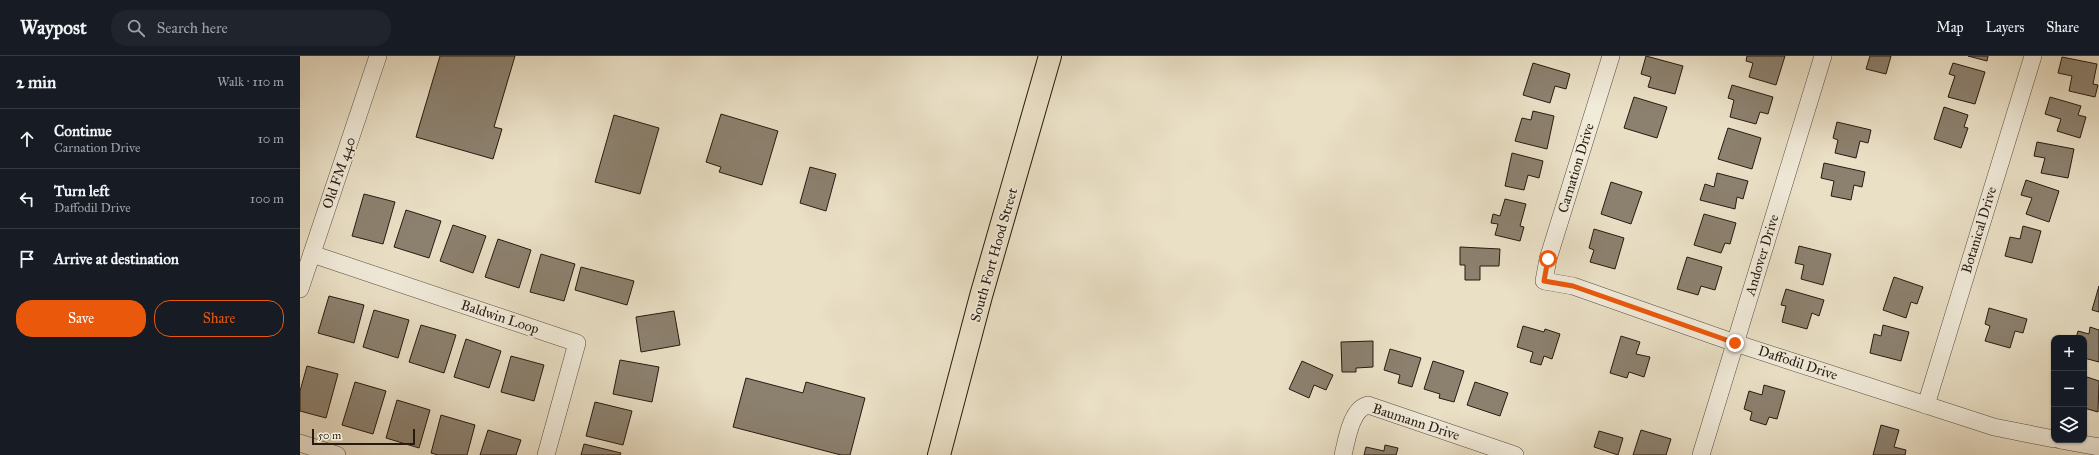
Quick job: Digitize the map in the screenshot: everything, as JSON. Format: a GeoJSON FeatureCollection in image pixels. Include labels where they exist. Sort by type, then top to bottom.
{"type":"FeatureCollection","features":[{"type":"Feature","properties":{"kind":"highway","name":"South Fort Hood Street"},"geometry":{"type":"LineString","coordinates":[[939,455],[981,296],[1050,56]]}},
{"type":"Feature","properties":{"kind":"street","name":"Old FM 440"},"geometry":{"type":"LineString","coordinates":[[300,289],[378,56]]}},
{"type":"Feature","properties":{"kind":"street","name":"Andover Drive"},"geometry":{"type":"LineString","coordinates":[[1701,455],[1824,56]]}},
{"type":"Feature","properties":{"kind":"street","name":"Botanical Drive"},"geometry":{"type":"LineString","coordinates":[[1926,405],[2033,56]]}},
{"type":"Feature","properties":{"kind":"street","name":"Carnation Drive"},"geometry":{"type":"LineString","coordinates":[[1544,281],[1548,259],[1609,57]]}},
{"type":"Feature","properties":{"kind":"street","name":"Baldwin Loop"},"geometry":{"type":"LineString","coordinates":[[312,254],[577,343],[546,455]]}},
{"type":"Feature","properties":{"kind":"street","name":"Daffodil Drive"},"geometry":{"type":"LineString","coordinates":[[1544,281],[1573,286],[1735,343],[1994,427],[2051,438]]}},
{"type":"Feature","properties":{"kind":"street","name":"Baumann Drive"},"geometry":{"type":"LineString","coordinates":[[1343,455],[1356,414],[1361,407],[1368,405],[1515,455]]}},
{"type":"Feature","properties":{"kind":"street"},"geometry":{"type":"LineString","coordinates":[[300,443],[336,455]]}},
{"type":"Feature","properties":{"kind":"street"},"geometry":{"type":"LineString","coordinates":[[2077,443],[2099,447]]}},
{"type":"Feature","properties":{"kind":"building"},"geometry":{"type":"Polygon","coordinates":[[[440,56],[515,56],[494,127],[502,129],[493,159],[416,137],[440,56]]]}},
{"type":"Feature","properties":{"kind":"building"},"geometry":{"type":"Polygon","coordinates":[[[1646,56],[1683,66],[1675,94],[1648,87],[1651,77],[1641,74],[1646,56]]]}},
{"type":"Feature","properties":{"kind":"building"},"geometry":{"type":"Polygon","coordinates":[[[1747,56],[1785,56],[1776,85],[1749,77],[1753,63],[1746,61],[1747,56]]]}},
{"type":"Feature","properties":{"kind":"building"},"geometry":{"type":"Polygon","coordinates":[[[1870,56],[1891,56],[1886,74],[1866,69],[1870,56]]]}},
{"type":"Feature","properties":{"kind":"building"},"geometry":{"type":"Polygon","coordinates":[[[1968,56],[1988,56],[1987,61],[1968,56]]]}},
{"type":"Feature","properties":{"kind":"building"},"geometry":{"type":"Polygon","coordinates":[[[2062,57],[2097,64],[2093,84],[2098,85],[2095,97],[2069,91],[2072,76],[2058,73],[2062,57]]]}},
{"type":"Feature","properties":{"kind":"building"},"geometry":{"type":"Polygon","coordinates":[[[1533,63],[1570,74],[1566,89],[1555,86],[1550,103],[1523,95],[1533,63]]]}},
{"type":"Feature","properties":{"kind":"building"},"geometry":{"type":"Polygon","coordinates":[[[1953,63],[1985,72],[1975,104],[1948,97],[1955,76],[1949,74],[1953,63]]]}},
{"type":"Feature","properties":{"kind":"building"},"geometry":{"type":"Polygon","coordinates":[[[1732,85],[1773,97],[1768,114],[1760,112],[1756,124],[1730,117],[1734,100],[1728,98],[1732,85]]]}},
{"type":"Feature","properties":{"kind":"building"},"geometry":{"type":"Polygon","coordinates":[[[1634,97],[1667,107],[1657,138],[1624,128],[1634,97]]]}},
{"type":"Feature","properties":{"kind":"building"},"geometry":{"type":"Polygon","coordinates":[[[2050,97],[2081,106],[2078,115],[2086,117],[2080,138],[2057,131],[2061,119],[2045,114],[2050,97]]]}},
{"type":"Feature","properties":{"kind":"building"},"geometry":{"type":"Polygon","coordinates":[[[1944,107],[1968,115],[1964,127],[1968,128],[1961,148],[1934,139],[1944,107]]]}},
{"type":"Feature","properties":{"kind":"building"},"geometry":{"type":"Polygon","coordinates":[[[1533,111],[1554,116],[1547,149],[1515,141],[1522,118],[1531,120],[1533,111]]]}},
{"type":"Feature","properties":{"kind":"building"},"geometry":{"type":"Polygon","coordinates":[[[721,114],[778,131],[762,185],[719,172],[721,167],[706,162],[721,114]]]}},
{"type":"Feature","properties":{"kind":"building"},"geometry":{"type":"Polygon","coordinates":[[[614,115],[659,128],[640,194],[595,182],[614,115]]]}},
{"type":"Feature","properties":{"kind":"building"},"geometry":{"type":"Polygon","coordinates":[[[1837,122],[1871,130],[1868,143],[1860,141],[1856,158],[1835,153],[1838,140],[1833,138],[1837,122]]]}},
{"type":"Feature","properties":{"kind":"building"},"geometry":{"type":"Polygon","coordinates":[[[1728,128],[1761,138],[1752,169],[1718,159],[1728,128]]]}},
{"type":"Feature","properties":{"kind":"building"},"geometry":{"type":"Polygon","coordinates":[[[2037,142],[2074,149],[2068,178],[2041,173],[2045,158],[2034,156],[2037,142]]]}},
{"type":"Feature","properties":{"kind":"building"},"geometry":{"type":"Polygon","coordinates":[[[1512,153],[1543,161],[1539,178],[1528,175],[1524,190],[1505,186],[1512,153]]]}},
{"type":"Feature","properties":{"kind":"building"},"geometry":{"type":"Polygon","coordinates":[[[1824,163],[1865,172],[1862,187],[1854,185],[1851,200],[1831,196],[1834,181],[1821,178],[1824,163]]]}},
{"type":"Feature","properties":{"kind":"building"},"geometry":{"type":"Polygon","coordinates":[[[810,167],[836,174],[826,211],[800,203],[810,167]]]}},
{"type":"Feature","properties":{"kind":"building"},"geometry":{"type":"Polygon","coordinates":[[[1717,173],[1748,181],[1743,199],[1737,197],[1735,209],[1700,200],[1705,184],[1714,187],[1717,173]]]}},
{"type":"Feature","properties":{"kind":"building"},"geometry":{"type":"Polygon","coordinates":[[[2026,180],[2059,191],[2049,222],[2026,214],[2032,198],[2021,195],[2026,180]]]}},
{"type":"Feature","properties":{"kind":"building"},"geometry":{"type":"Polygon","coordinates":[[[1611,182],[1642,192],[1631,224],[1601,214],[1611,182]]]}},
{"type":"Feature","properties":{"kind":"building"},"geometry":{"type":"Polygon","coordinates":[[[364,194],[395,202],[383,244],[352,236],[364,194]]]}},
{"type":"Feature","properties":{"kind":"building"},"geometry":{"type":"Polygon","coordinates":[[[1505,199],[1526,204],[1520,226],[1524,227],[1520,241],[1495,235],[1498,224],[1491,223],[1493,214],[1500,216],[1505,199]]]}},
{"type":"Feature","properties":{"kind":"building"},"geometry":{"type":"Polygon","coordinates":[[[406,210],[441,221],[429,258],[394,247],[406,210]]]}},
{"type":"Feature","properties":{"kind":"building"},"geometry":{"type":"Polygon","coordinates":[[[1704,214],[1736,223],[1730,244],[1725,243],[1721,253],[1694,245],[1704,214]]]}},
{"type":"Feature","properties":{"kind":"building"},"geometry":{"type":"Polygon","coordinates":[[[453,225],[486,236],[473,273],[440,261],[453,225]]]}},
{"type":"Feature","properties":{"kind":"building"},"geometry":{"type":"Polygon","coordinates":[[[2023,226],[2041,231],[2032,263],[2005,256],[2010,237],[2020,239],[2023,226]]]}},
{"type":"Feature","properties":{"kind":"building"},"geometry":{"type":"Polygon","coordinates":[[[1594,229],[1624,238],[1615,269],[1590,262],[1594,250],[1589,248],[1594,229]]]}},
{"type":"Feature","properties":{"kind":"building"},"geometry":{"type":"Polygon","coordinates":[[[498,239],[531,250],[519,288],[485,277],[498,239]]]}},
{"type":"Feature","properties":{"kind":"building"},"geometry":{"type":"Polygon","coordinates":[[[1799,246],[1831,254],[1823,285],[1801,279],[1804,265],[1795,263],[1799,246]]]}},
{"type":"Feature","properties":{"kind":"building"},"geometry":{"type":"Polygon","coordinates":[[[1460,247],[1500,249],[1499,266],[1480,266],[1480,280],[1465,280],[1465,265],[1460,265],[1460,247]]]}},
{"type":"Feature","properties":{"kind":"building"},"geometry":{"type":"Polygon","coordinates":[[[541,254],[575,264],[564,301],[530,292],[541,254]]]}},
{"type":"Feature","properties":{"kind":"building"},"geometry":{"type":"Polygon","coordinates":[[[1687,257],[1722,267],[1715,290],[1701,286],[1698,295],[1677,289],[1687,257]]]}},
{"type":"Feature","properties":{"kind":"building"},"geometry":{"type":"Polygon","coordinates":[[[581,267],[634,281],[627,305],[575,290],[581,267]]]}},
{"type":"Feature","properties":{"kind":"building"},"geometry":{"type":"Polygon","coordinates":[[[1894,277],[1923,287],[1917,304],[1911,302],[1906,318],[1883,310],[1894,277]]]}},
{"type":"Feature","properties":{"kind":"building"},"geometry":{"type":"Polygon","coordinates":[[[2099,286],[2099,312],[2092,310],[2099,286]]]}},
{"type":"Feature","properties":{"kind":"building"},"geometry":{"type":"Polygon","coordinates":[[[1786,289],[1824,300],[1819,316],[1812,313],[1807,329],[1782,322],[1786,306],[1781,305],[1786,289]]]}},
{"type":"Feature","properties":{"kind":"building"},"geometry":{"type":"Polygon","coordinates":[[[329,296],[364,305],[354,343],[318,333],[329,296]]]}},
{"type":"Feature","properties":{"kind":"building"},"geometry":{"type":"Polygon","coordinates":[[[1989,308],[2027,319],[2023,333],[2015,331],[2010,348],[1985,341],[1990,326],[1985,324],[1989,308]]]}},
{"type":"Feature","properties":{"kind":"building"},"geometry":{"type":"Polygon","coordinates":[[[374,310],[409,320],[398,358],[363,347],[374,310]]]}},
{"type":"Feature","properties":{"kind":"building"},"geometry":{"type":"Polygon","coordinates":[[[674,311],[680,345],[641,352],[636,317],[674,311]]]}},
{"type":"Feature","properties":{"kind":"building"},"geometry":{"type":"Polygon","coordinates":[[[421,325],[456,335],[444,373],[409,362],[421,325]]]}},
{"type":"Feature","properties":{"kind":"building"},"geometry":{"type":"Polygon","coordinates":[[[1883,325],[1909,332],[1901,361],[1870,353],[1874,334],[1881,336],[1883,325]]]}},
{"type":"Feature","properties":{"kind":"building"},"geometry":{"type":"Polygon","coordinates":[[[1523,326],[1544,332],[1545,329],[1560,334],[1552,359],[1544,356],[1541,365],[1530,362],[1533,352],[1517,347],[1523,326]]]}},
{"type":"Feature","properties":{"kind":"building"},"geometry":{"type":"Polygon","coordinates":[[[2090,327],[2099,330],[2099,362],[2087,359],[2087,335],[2077,335],[2078,331],[2089,334],[2090,327]]]}},
{"type":"Feature","properties":{"kind":"building"},"geometry":{"type":"Polygon","coordinates":[[[1621,336],[1640,342],[1636,354],[1650,357],[1644,377],[1629,372],[1627,378],[1610,373],[1621,336]]]}},
{"type":"Feature","properties":{"kind":"building"},"geometry":{"type":"Polygon","coordinates":[[[466,339],[501,351],[489,388],[454,377],[466,339]]]}},
{"type":"Feature","properties":{"kind":"building"},"geometry":{"type":"Polygon","coordinates":[[[1373,341],[1373,367],[1356,368],[1356,372],[1342,372],[1341,342],[1373,341]]]}},
{"type":"Feature","properties":{"kind":"building"},"geometry":{"type":"Polygon","coordinates":[[[1390,349],[1421,358],[1412,387],[1398,383],[1400,375],[1384,370],[1390,349]]]}},
{"type":"Feature","properties":{"kind":"building"},"geometry":{"type":"Polygon","coordinates":[[[511,356],[544,365],[534,401],[501,392],[511,356]]]}},
{"type":"Feature","properties":{"kind":"building"},"geometry":{"type":"Polygon","coordinates":[[[620,360],[659,367],[652,402],[613,394],[620,360]]]}},
{"type":"Feature","properties":{"kind":"building"},"geometry":{"type":"Polygon","coordinates":[[[1302,361],[1333,375],[1326,390],[1314,385],[1309,398],[1289,389],[1302,361]]]}},
{"type":"Feature","properties":{"kind":"building"},"geometry":{"type":"Polygon","coordinates":[[[1433,361],[1464,371],[1454,402],[1439,398],[1440,394],[1424,389],[1433,361]]]}},
{"type":"Feature","properties":{"kind":"building"},"geometry":{"type":"Polygon","coordinates":[[[307,366],[338,374],[326,418],[300,411],[300,391],[307,366]]]}},
{"type":"Feature","properties":{"kind":"building"},"geometry":{"type":"Polygon","coordinates":[[[2087,377],[2099,381],[2098,412],[2087,409],[2087,377]]]}},
{"type":"Feature","properties":{"kind":"building"},"geometry":{"type":"Polygon","coordinates":[[[746,378],[803,393],[806,382],[865,398],[850,455],[841,455],[733,427],[746,378]]]}},
{"type":"Feature","properties":{"kind":"building"},"geometry":{"type":"Polygon","coordinates":[[[355,382],[386,391],[373,434],[342,425],[355,382]]]}},
{"type":"Feature","properties":{"kind":"building"},"geometry":{"type":"Polygon","coordinates":[[[1475,382],[1508,393],[1500,416],[1467,405],[1475,382]]]}},
{"type":"Feature","properties":{"kind":"building"},"geometry":{"type":"Polygon","coordinates":[[[1764,385],[1785,391],[1777,419],[1769,417],[1766,425],[1750,420],[1752,412],[1744,409],[1749,391],[1762,395],[1764,385]]]}},
{"type":"Feature","properties":{"kind":"building"},"geometry":{"type":"Polygon","coordinates":[[[397,400],[430,410],[419,448],[386,438],[397,400]]]}},
{"type":"Feature","properties":{"kind":"building"},"geometry":{"type":"Polygon","coordinates":[[[595,402],[632,411],[623,445],[586,436],[595,402]]]}},
{"type":"Feature","properties":{"kind":"building"},"geometry":{"type":"Polygon","coordinates":[[[441,415],[475,425],[467,455],[438,455],[431,453],[441,415]]]}},
{"type":"Feature","properties":{"kind":"building"},"geometry":{"type":"Polygon","coordinates":[[[1881,425],[1899,430],[1894,447],[1906,450],[1905,455],[1873,455],[1881,425]]]}},
{"type":"Feature","properties":{"kind":"building"},"geometry":{"type":"Polygon","coordinates":[[[488,430],[521,440],[516,455],[480,455],[488,430]]]}},
{"type":"Feature","properties":{"kind":"building"},"geometry":{"type":"Polygon","coordinates":[[[1641,430],[1671,439],[1666,455],[1633,455],[1641,430]]]}},
{"type":"Feature","properties":{"kind":"building"},"geometry":{"type":"Polygon","coordinates":[[[1599,431],[1623,438],[1618,455],[1594,447],[1599,431]]]}},
{"type":"Feature","properties":{"kind":"building"},"geometry":{"type":"Polygon","coordinates":[[[584,444],[621,453],[620,455],[581,455],[584,444]]]}},
{"type":"Feature","properties":{"kind":"building"},"geometry":{"type":"Polygon","coordinates":[[[1385,445],[1398,448],[1396,455],[1364,455],[1366,447],[1384,451],[1385,445]]]}},
{"type":"Feature","properties":{"kind":"route"},"geometry":{"type":"LineString","coordinates":[[1548,259],[1544,281],[1573,286],[1735,343]]}}]}
